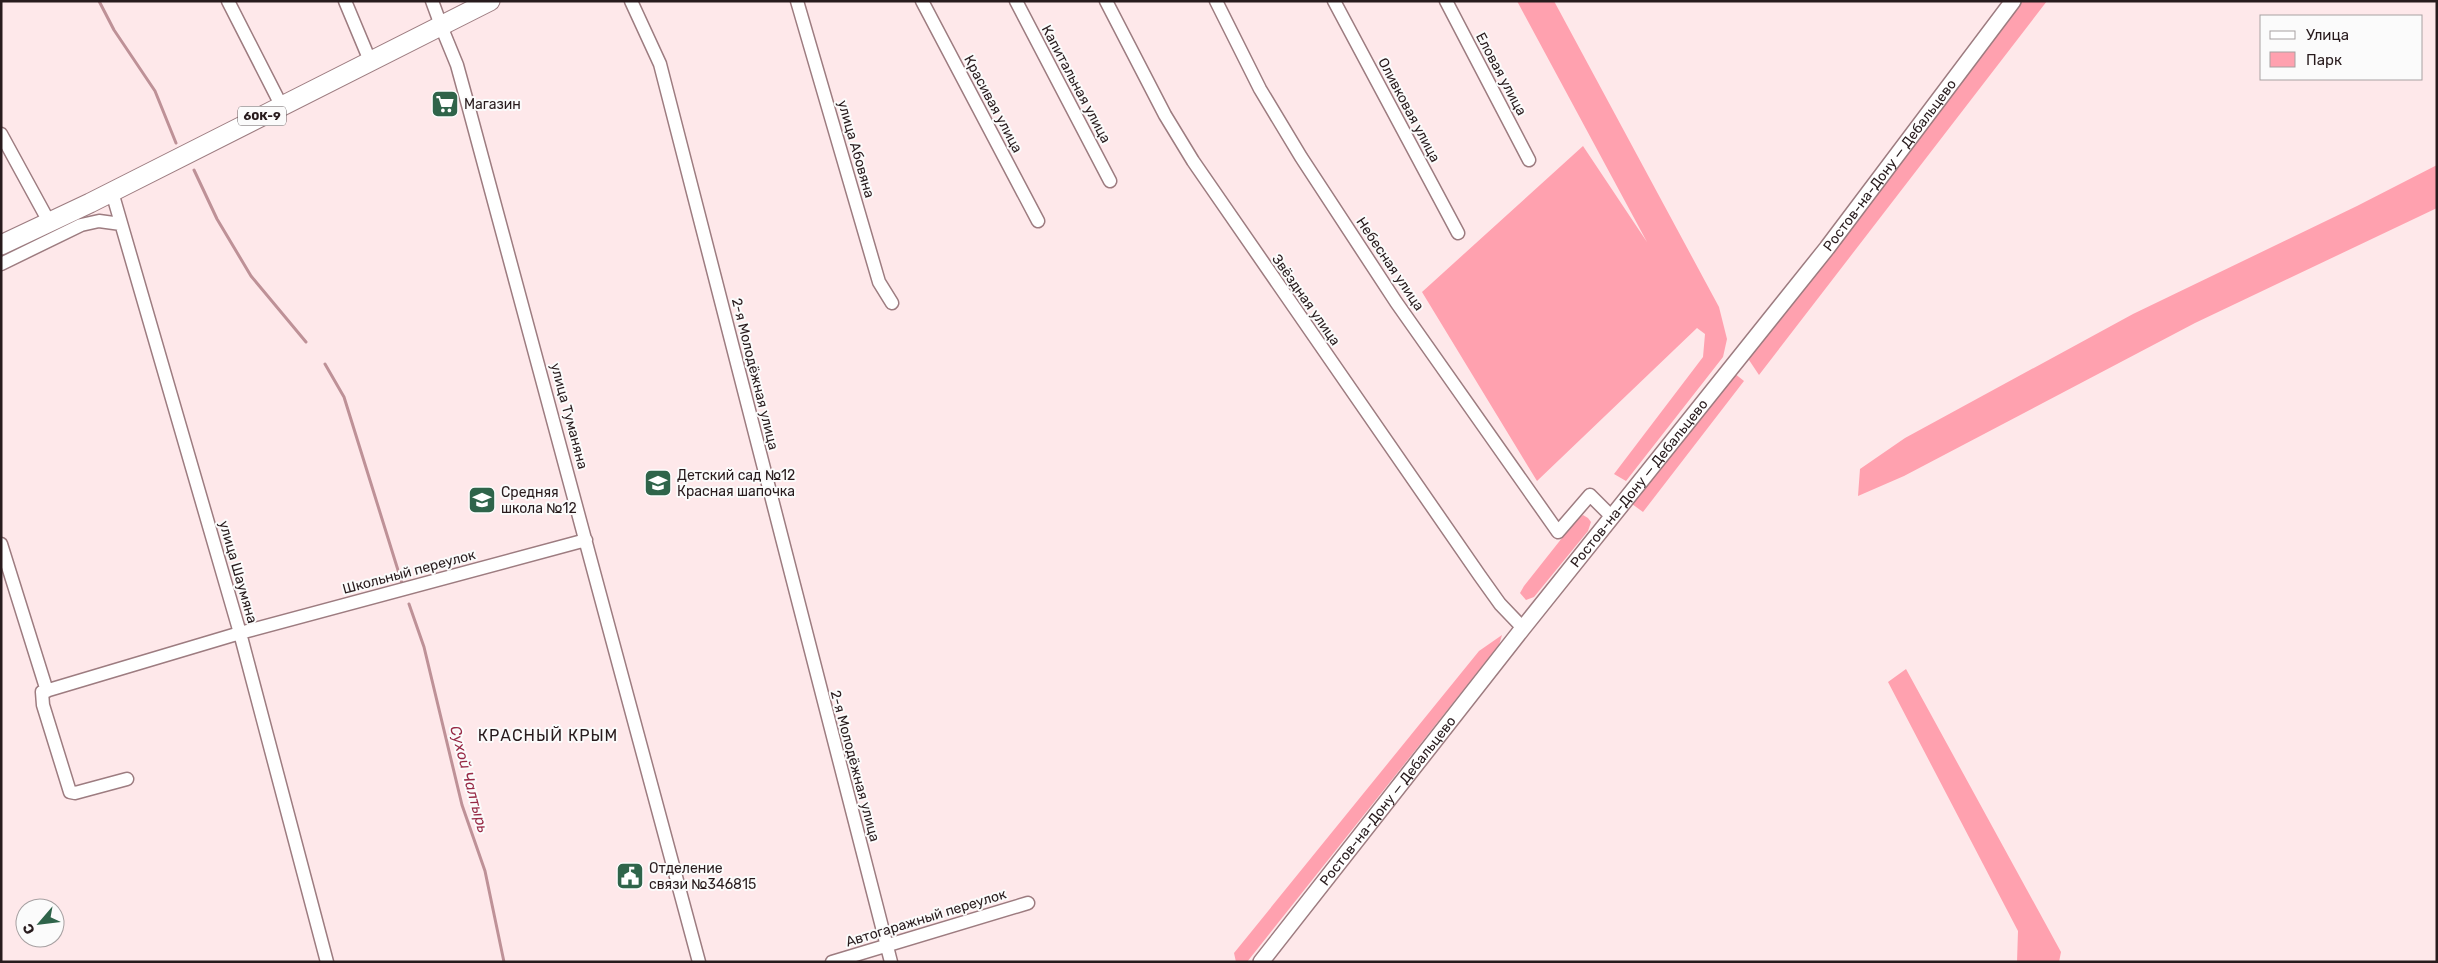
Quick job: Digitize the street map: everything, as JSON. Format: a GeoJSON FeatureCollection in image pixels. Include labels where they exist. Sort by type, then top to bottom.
{"type":"FeatureCollection","features":[{"type":"Feature","properties":{"kind":"main road","name":"60К-9"},"geometry":{"type":"LineString","coordinates":[[41,224],[112,192],[440,23],[474,1]]}},
{"type":"Feature","properties":{"kind":"main road","name":"60К-9"},"geometry":{"type":"LineString","coordinates":[[1,245],[368,56],[490,1]]}},
{"type":"Feature","properties":{"kind":"street"},"geometry":{"type":"LineString","coordinates":[[228,1],[279,102]]}},
{"type":"Feature","properties":{"kind":"street"},"geometry":{"type":"LineString","coordinates":[[345,1],[368,56]]}},
{"type":"Feature","properties":{"kind":"street","name":"улица Туманяна"},"geometry":{"type":"LineString","coordinates":[[432,1],[457,65],[468,104],[699,962]]}},
{"type":"Feature","properties":{"kind":"street","name":"2-я Молодёжная улица"},"geometry":{"type":"LineString","coordinates":[[631,1],[660,64],[891,962]]}},
{"type":"Feature","properties":{"kind":"street","name":"улица Абовяна"},"geometry":{"type":"LineString","coordinates":[[797,1],[879,282],[892,303]]}},
{"type":"Feature","properties":{"kind":"street","name":"Красивая улица"},"geometry":{"type":"LineString","coordinates":[[922,1],[1038,221]]}},
{"type":"Feature","properties":{"kind":"street","name":"Капитальная улица"},"geometry":{"type":"LineString","coordinates":[[1016,1],[1110,181]]}},
{"type":"Feature","properties":{"kind":"street","name":"Звёздная улица"},"geometry":{"type":"LineString","coordinates":[[1106,1],[1165,115],[1193,161],[1500,604],[1523,628]]}},
{"type":"Feature","properties":{"kind":"street","name":"Небесная улица"},"geometry":{"type":"LineString","coordinates":[[1216,1],[1260,89],[1301,157],[1396,302],[1558,532],[1590,495],[1611,516]]}},
{"type":"Feature","properties":{"kind":"street","name":"Оливковая улица"},"geometry":{"type":"LineString","coordinates":[[1334,1],[1458,233]]}},
{"type":"Feature","properties":{"kind":"street","name":"Еловая улица"},"geometry":{"type":"LineString","coordinates":[[1446,1],[1529,160]]}},
{"type":"Feature","properties":{"kind":"street","name":"Ростов-на-Дону — Дебальцево"},"geometry":{"type":"LineString","coordinates":[[1261,962],[1611,516],[1827,248],[2013,1]]}},
{"type":"Feature","properties":{"kind":"street"},"geometry":{"type":"LineString","coordinates":[[1,134],[41,224]]}},
{"type":"Feature","properties":{"kind":"street","name":"улица Шаумяна"},"geometry":{"type":"LineString","coordinates":[[112,192],[240,633],[327,962]]}},
{"type":"Feature","properties":{"kind":"street"},"geometry":{"type":"LineString","coordinates":[[1,264],[82,225],[99,221],[121,224]]}},
{"type":"Feature","properties":{"kind":"street","name":"Школьный переулок"},"geometry":{"type":"LineString","coordinates":[[47,690],[240,633],[586,540]]}},
{"type":"Feature","properties":{"kind":"street"},"geometry":{"type":"LineString","coordinates":[[1,544],[47,690],[42,692],[43,705],[70,792],[74,793],[127,780]]}},
{"type":"Feature","properties":{"kind":"street","name":"Автогаражный переулок"},"geometry":{"type":"LineString","coordinates":[[832,962],[1028,903]]}},
{"type":"Feature","properties":{"kind":"green space"},"geometry":{"type":"Polygon","coordinates":[[[1517,1],[1554,1],[1719,307],[1727,339],[1723,357],[1626,481],[1614,474],[1703,357],[1705,334],[1697,328],[1537,481],[1422,292],[1583,146],[1647,242],[1517,1]]]}},
{"type":"Feature","properties":{"kind":"green space"},"geometry":{"type":"Polygon","coordinates":[[[2022,1],[2047,1],[1759,375],[1747,357],[2022,1]]]}},
{"type":"Feature","properties":{"kind":"green space"},"geometry":{"type":"Polygon","coordinates":[[[2437,165],[2437,208],[2195,323],[1904,476],[1858,496],[1860,469],[1905,438],[2133,314],[2357,206],[2437,165]]]}},
{"type":"Feature","properties":{"kind":"green space"},"geometry":{"type":"Polygon","coordinates":[[[1734,373],[1744,381],[1643,512],[1632,504],[1734,373]]]}},
{"type":"Feature","properties":{"kind":"green space"},"geometry":{"type":"Polygon","coordinates":[[[1583,515],[1591,522],[1588,531],[1534,597],[1526,600],[1520,593],[1524,586],[1577,519],[1583,515]]]}},
{"type":"Feature","properties":{"kind":"green space"},"geometry":{"type":"Polygon","coordinates":[[[1502,635],[1499,645],[1247,962],[1236,962],[1234,953],[1479,651],[1502,635]]]}},
{"type":"Feature","properties":{"kind":"green space"},"geometry":{"type":"Polygon","coordinates":[[[1906,669],[2061,952],[2059,962],[2017,962],[2018,931],[1888,682],[1906,669]]]}},
{"type":"Feature","properties":{"kind":"waterway","name":"Сухой Чалтырь"},"geometry":{"type":"LineString","coordinates":[[99,1],[114,30],[155,91],[176,143]]}},
{"type":"Feature","properties":{"kind":"waterway","name":"Сухой Чалтырь"},"geometry":{"type":"LineString","coordinates":[[194,170],[217,219],[251,276],[306,342]]}},
{"type":"Feature","properties":{"kind":"waterway","name":"Сухой Чалтырь"},"geometry":{"type":"LineString","coordinates":[[325,364],[344,397],[402,583]]}},
{"type":"Feature","properties":{"kind":"waterway","name":"Сухой Чалтырь"},"geometry":{"type":"LineString","coordinates":[[409,604],[424,647],[462,805],[485,871],[504,962]]}},
{"type":"Feature","properties":{"kind":"place","name":"Магазин"},"geometry":{"type":"Point","coordinates":[445,104]}},
{"type":"Feature","properties":{"kind":"place","name":"Детский сад №12 Красная шапочка"},"geometry":{"type":"Point","coordinates":[658,483]}},
{"type":"Feature","properties":{"kind":"place","name":"Средняя школа №12"},"geometry":{"type":"Point","coordinates":[482,500]}},
{"type":"Feature","properties":{"kind":"place","name":"Отделение связи №346815"},"geometry":{"type":"Point","coordinates":[630,876]}},
{"type":"Feature","properties":{"kind":"district","name":"КРАСНЫЙ КРЫМ"},"geometry":{"type":"Point","coordinates":[548,735]}}]}
